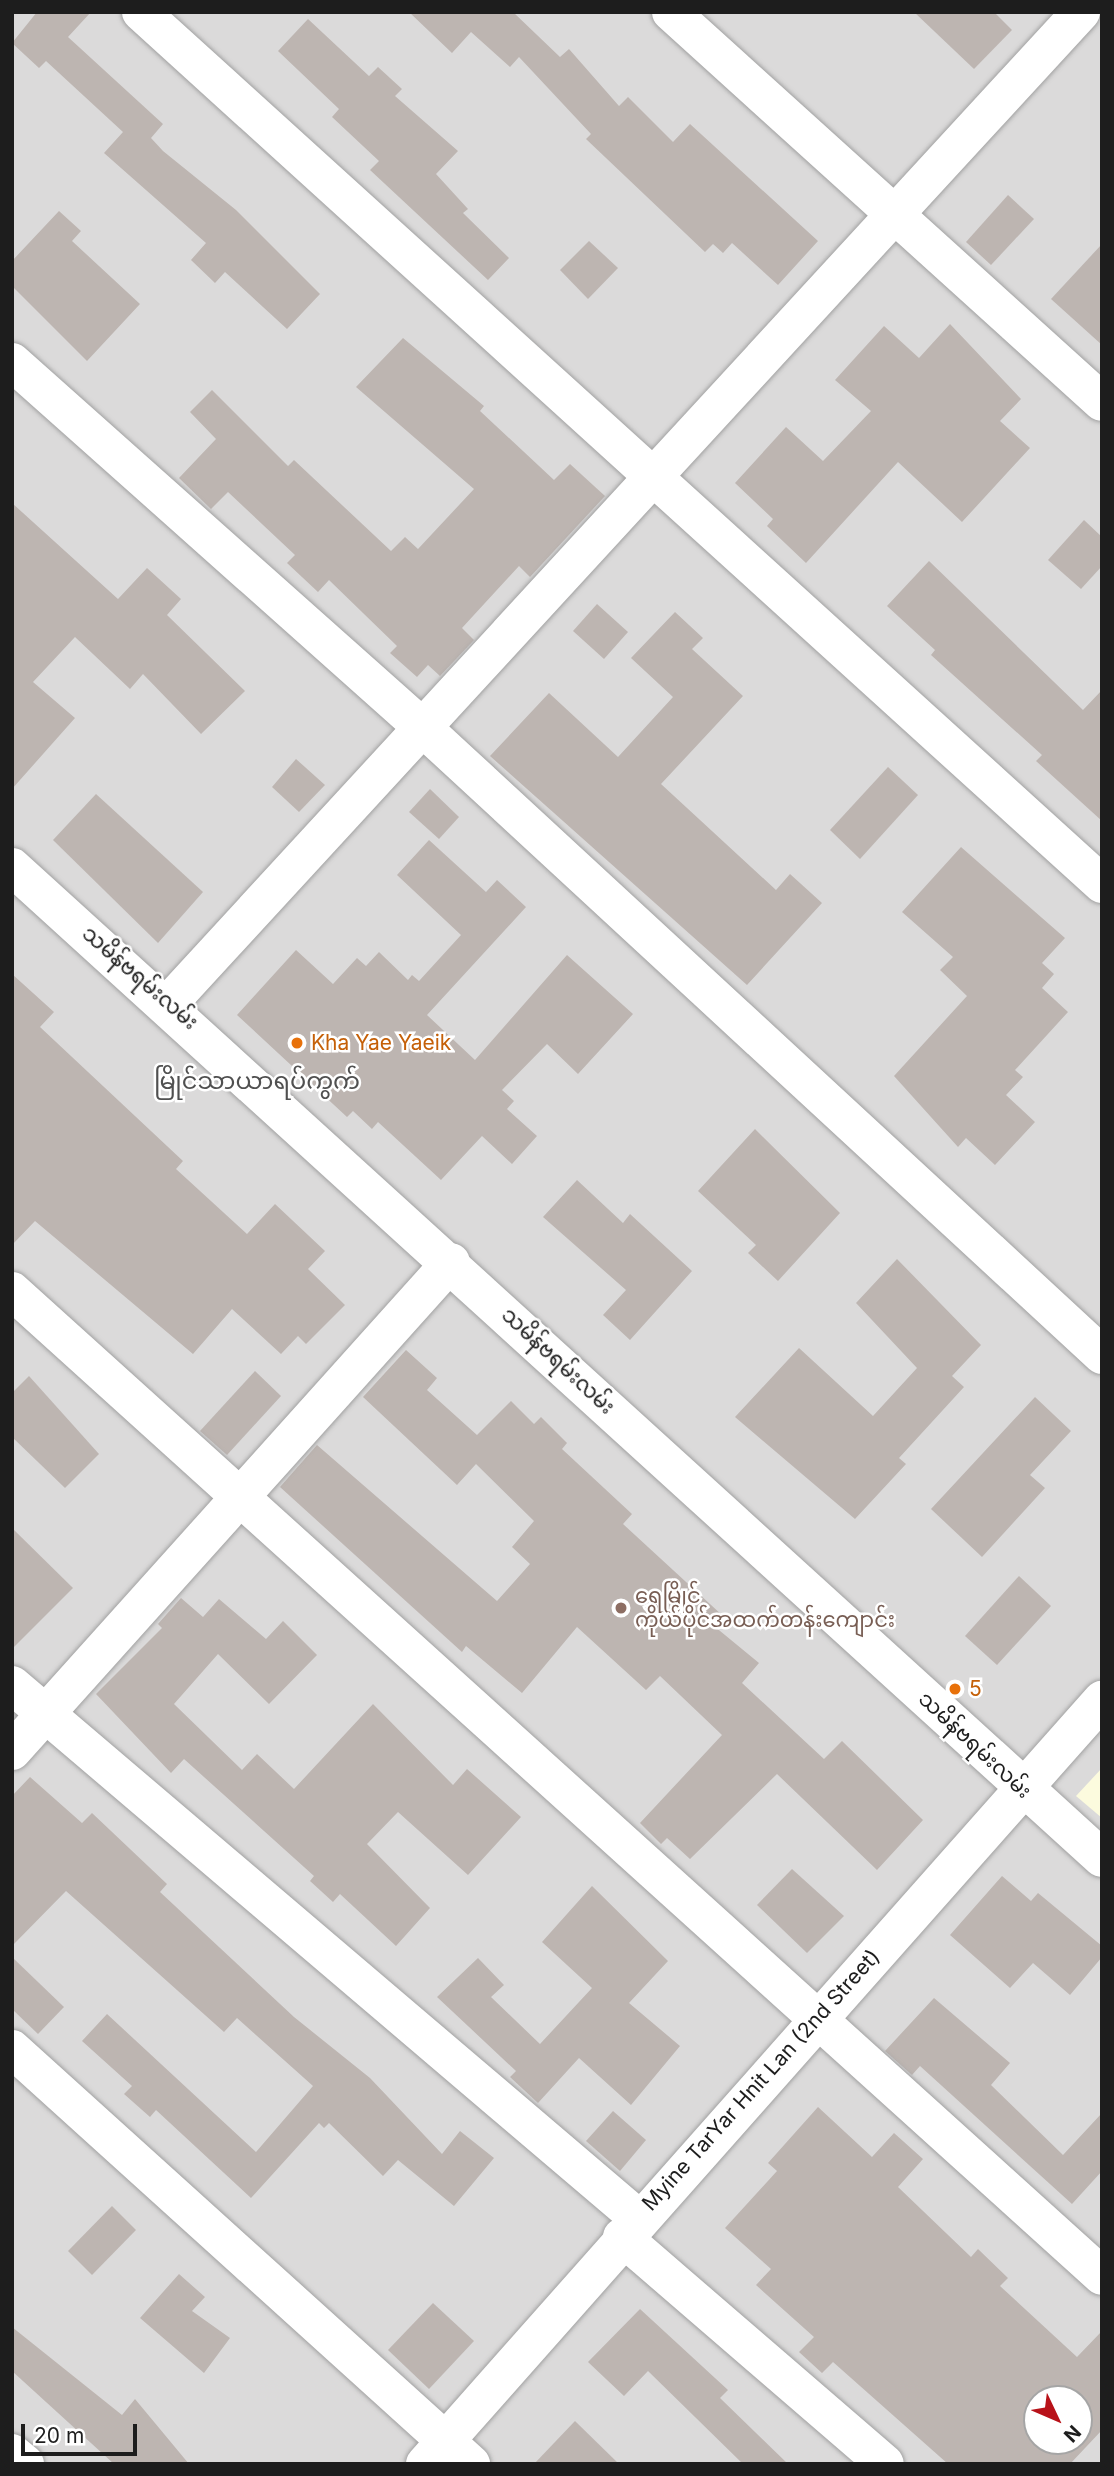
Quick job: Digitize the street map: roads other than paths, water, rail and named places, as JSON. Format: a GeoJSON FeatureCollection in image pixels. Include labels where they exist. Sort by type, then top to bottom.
{"type":"FeatureCollection","features":[{"type":"Feature","properties":{"kind":"street"},"geometry":{"type":"LineString","coordinates":[[141,12],[652,479],[1102,884]]}},
{"type":"Feature","properties":{"kind":"street"},"geometry":{"type":"LineString","coordinates":[[671,12],[1102,402]]}},
{"type":"Feature","properties":{"kind":"street"},"geometry":{"type":"LineString","coordinates":[[169,1003],[1081,12]]}},
{"type":"Feature","properties":{"kind":"street"},"geometry":{"type":"LineString","coordinates":[[12,362],[423,728],[1102,1355]]}},
{"type":"Feature","properties":{"kind":"street","name":"သမိန်ဗရမ်းလမ်း"},"geometry":{"type":"LineString","coordinates":[[12,867],[169,1003],[1022,1789],[1102,1858]]}},
{"type":"Feature","properties":{"kind":"street"},"geometry":{"type":"LineString","coordinates":[[12,1751],[451,1262]]}},
{"type":"Feature","properties":{"kind":"street"},"geometry":{"type":"LineString","coordinates":[[12,1291],[813,2019],[1102,2276]]}},
{"type":"Feature","properties":{"kind":"street"},"geometry":{"type":"LineString","coordinates":[[12,1685],[44,1716],[630,2228],[885,2464]]}},
{"type":"Feature","properties":{"kind":"street","name":"Myine TarYar Hnit Lan (2nd Street)"},"geometry":{"type":"LineString","coordinates":[[447,2456],[630,2228],[813,2019],[1102,1700]]}},
{"type":"Feature","properties":{"kind":"street"},"geometry":{"type":"LineString","coordinates":[[12,2049],[447,2456]]}},
{"type":"Feature","properties":{"kind":"street"},"geometry":{"type":"LineString","coordinates":[[12,2453],[25,2464]]}},
{"type":"Feature","properties":{"kind":"place","name":"Kha Yae Yaeik"},"geometry":{"type":"Point","coordinates":[297,1043]}},
{"type":"Feature","properties":{"kind":"place","name":"ရွှေမြိုင် ကိုယ်ပိုင်အထက်တန်းကျောင်း"},"geometry":{"type":"Point","coordinates":[621,1608]}},
{"type":"Feature","properties":{"kind":"place","name":"5"},"geometry":{"type":"Point","coordinates":[955,1689]}},
{"type":"Feature","properties":{"kind":"district","name":"မြိုင်သာယာရပ်ကွက်"},"geometry":{"type":"Point","coordinates":[257,1081]}}]}
